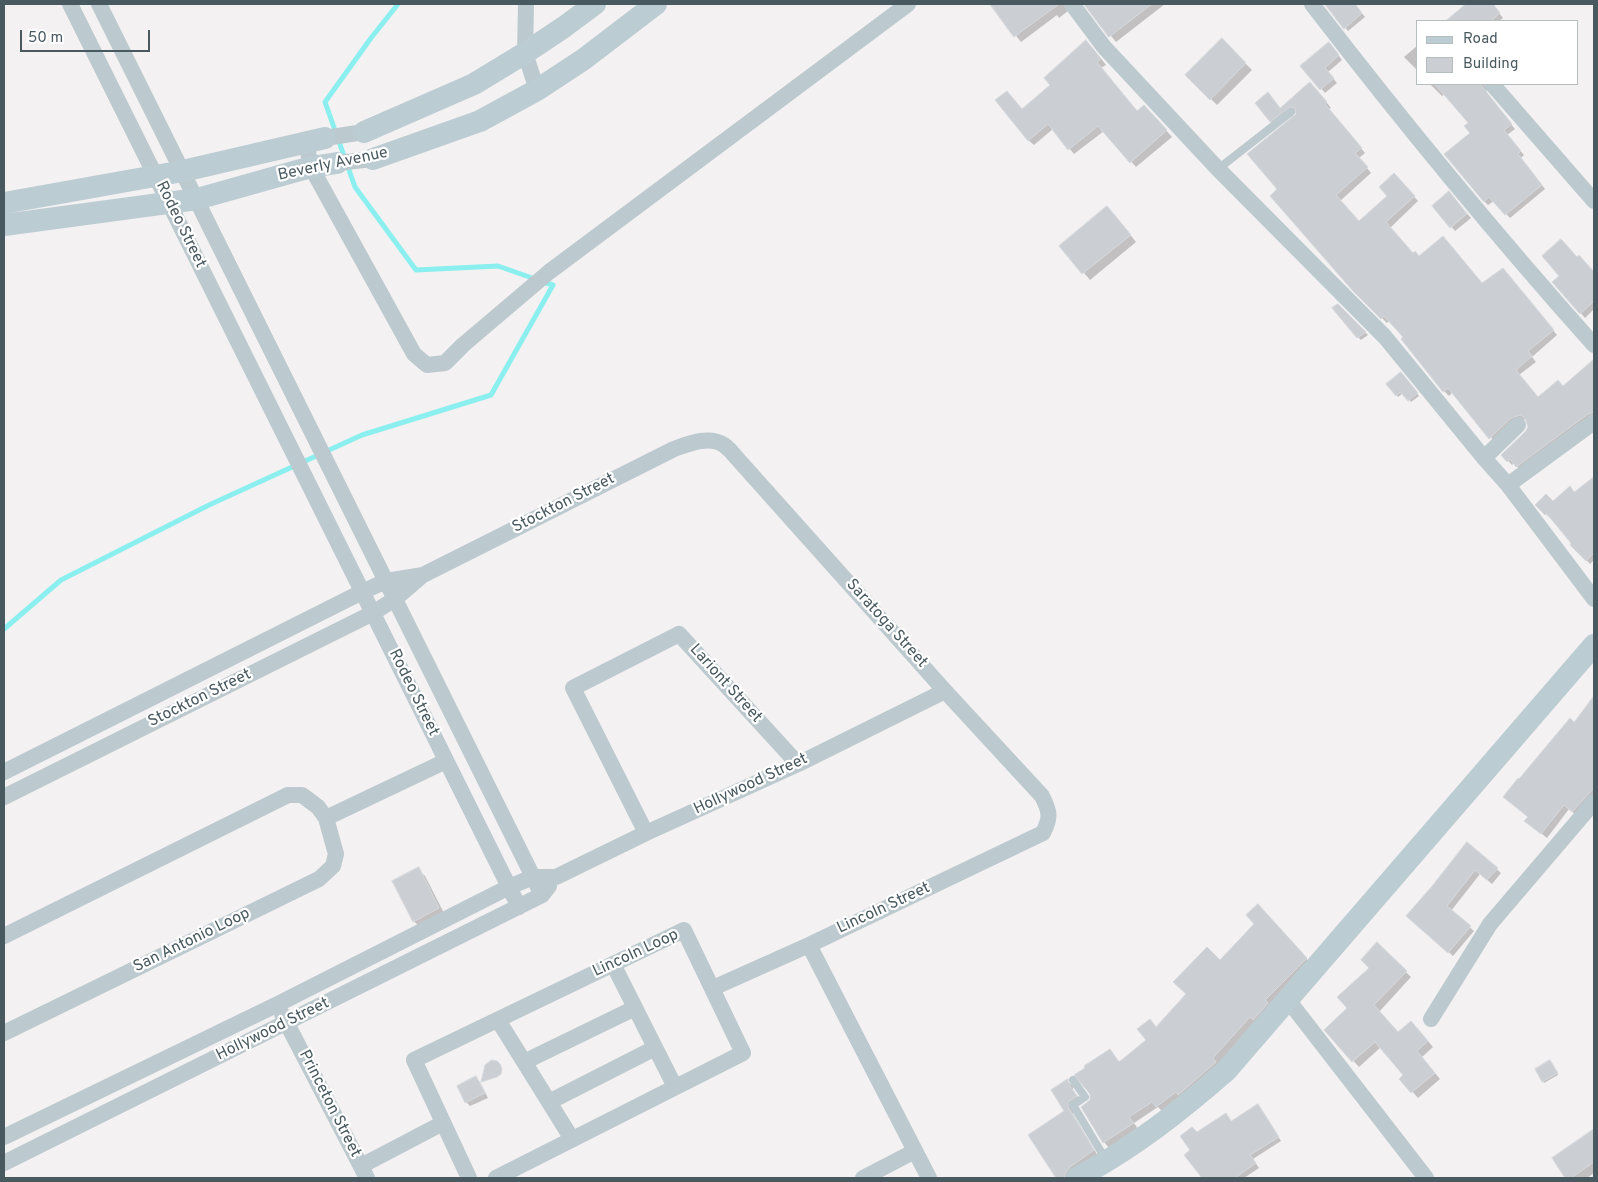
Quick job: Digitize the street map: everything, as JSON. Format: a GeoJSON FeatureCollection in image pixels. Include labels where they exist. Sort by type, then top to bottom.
{"type":"FeatureCollection","features":[{"type":"Feature","properties":{"kind":"street","name":"Rodeo Street"},"geometry":{"type":"LineString","coordinates":[[70,4],[519,907]]}},
{"type":"Feature","properties":{"kind":"street","name":"Rodeo Street"},"geometry":{"type":"LineString","coordinates":[[99,4],[542,895]]}},
{"type":"Feature","properties":{"kind":"street"},"geometry":{"type":"LineString","coordinates":[[526,4],[525,53],[537,90]]}},
{"type":"Feature","properties":{"kind":"street","name":"Beverly Avenue"},"geometry":{"type":"LineString","coordinates":[[4,204],[183,171],[315,140],[364,132],[474,84],[525,53],[595,4]]}},
{"type":"Feature","properties":{"kind":"street","name":"Beverly Avenue"},"geometry":{"type":"LineString","coordinates":[[4,225],[197,199],[312,167],[373,159],[480,121],[537,90],[584,59],[656,4]]}},
{"type":"Feature","properties":{"kind":"street"},"geometry":{"type":"LineString","coordinates":[[315,140],[312,167],[414,354],[427,365],[445,363],[462,345],[549,272],[908,4]]}},
{"type":"Feature","properties":{"kind":"street"},"geometry":{"type":"LineString","coordinates":[[1072,4],[1104,47],[1218,169],[1385,337],[1508,485],[1594,599]]}},
{"type":"Feature","properties":{"kind":"street"},"geometry":{"type":"LineString","coordinates":[[1312,4],[1358,64],[1521,264],[1594,345]]}},
{"type":"Feature","properties":{"kind":"street"},"geometry":{"type":"LineString","coordinates":[[1493,85],[1594,202]]}},
{"type":"Feature","properties":{"kind":"street"},"geometry":{"type":"LineString","coordinates":[[1508,485],[1594,422]]}},
{"type":"Feature","properties":{"kind":"street"},"geometry":{"type":"LineString","coordinates":[[1484,458],[1518,425]]}},
{"type":"Feature","properties":{"kind":"street","name":"Stockton Street"},"geometry":{"type":"LineString","coordinates":[[4,797],[373,613],[395,599],[424,575],[674,449],[707,440]]}},
{"type":"Feature","properties":{"kind":"street","name":"Saratoga Street"},"geometry":{"type":"LineString","coordinates":[[707,440],[722,444],[735,456],[945,691],[1042,796],[1048,809],[1049,821]]}},
{"type":"Feature","properties":{"kind":"street","name":"Stockton Street"},"geometry":{"type":"LineString","coordinates":[[4,772],[362,592],[386,581],[424,575]]}},
{"type":"Feature","properties":{"kind":"street","name":"Lariont Street"},"geometry":{"type":"LineString","coordinates":[[646,833],[573,688],[679,634],[798,764]]}},
{"type":"Feature","properties":{"kind":"street"},"geometry":{"type":"LineString","coordinates":[[1077,1178],[1107,1162],[1176,1113],[1226,1071],[1594,645]]}},
{"type":"Feature","properties":{"kind":"street","name":"Hollywood Street"},"geometry":{"type":"LineString","coordinates":[[556,877],[646,833],[798,764],[945,691]]}},
{"type":"Feature","properties":{"kind":"street"},"geometry":{"type":"LineString","coordinates":[[326,818],[446,760]]}},
{"type":"Feature","properties":{"kind":"street","name":"San Antonio Loop"},"geometry":{"type":"LineString","coordinates":[[4,936],[288,795],[302,795],[318,807],[326,818],[336,854],[332,866],[319,879],[4,1033]]}},
{"type":"Feature","properties":{"kind":"street"},"geometry":{"type":"LineString","coordinates":[[1430,1019],[1490,924],[1593,808]]}},
{"type":"Feature","properties":{"kind":"street","name":"Lincoln Street"},"geometry":{"type":"LineString","coordinates":[[713,988],[809,945],[1043,833],[1049,821]]}},
{"type":"Feature","properties":{"kind":"street"},"geometry":{"type":"LineString","coordinates":[[533,876],[556,877]]}},
{"type":"Feature","properties":{"kind":"street","name":"Hollywood Street"},"geometry":{"type":"LineString","coordinates":[[4,1138],[278,1004],[509,886],[533,876]]}},
{"type":"Feature","properties":{"kind":"street"},"geometry":{"type":"LineString","coordinates":[[542,895],[556,877]]}},
{"type":"Feature","properties":{"kind":"street","name":"Hollywood Street"},"geometry":{"type":"LineString","coordinates":[[4,1163],[542,895]]}},
{"type":"Feature","properties":{"kind":"street","name":"Lincoln Loop"},"geometry":{"type":"LineString","coordinates":[[469,1178],[414,1060],[684,930],[744,1052],[496,1178]]}},
{"type":"Feature","properties":{"kind":"street"},"geometry":{"type":"LineString","coordinates":[[809,945],[929,1178]]}},
{"type":"Feature","properties":{"kind":"street"},"geometry":{"type":"LineString","coordinates":[[613,964],[675,1087]]}},
{"type":"Feature","properties":{"kind":"street"},"geometry":{"type":"LineString","coordinates":[[1288,1000],[1426,1178]]}},
{"type":"Feature","properties":{"kind":"street","name":"Princeton Street"},"geometry":{"type":"LineString","coordinates":[[278,1004],[364,1172]]}},
{"type":"Feature","properties":{"kind":"street"},"geometry":{"type":"LineString","coordinates":[[524,1062],[635,1008]]}},
{"type":"Feature","properties":{"kind":"street"},"geometry":{"type":"LineString","coordinates":[[498,1020],[572,1139]]}},
{"type":"Feature","properties":{"kind":"street"},"geometry":{"type":"LineString","coordinates":[[549,1102],[655,1048]]}},
{"type":"Feature","properties":{"kind":"street"},"geometry":{"type":"LineString","coordinates":[[364,1172],[443,1123]]}},
{"type":"Feature","properties":{"kind":"street"},"geometry":{"type":"LineString","coordinates":[[862,1178],[916,1151]]}},
{"type":"Feature","properties":{"kind":"lane"},"geometry":{"type":"LineString","coordinates":[[1218,169],[1291,112]]}},
{"type":"Feature","properties":{"kind":"lane"},"geometry":{"type":"LineString","coordinates":[[1073,1080],[1085,1097],[1073,1105],[1107,1162]]}},
{"type":"Feature","properties":{"kind":"building"},"geometry":{"type":"Polygon","coordinates":[[[990,4],[1059,4],[1014,37],[990,4]]]}},
{"type":"Feature","properties":{"kind":"building"},"geometry":{"type":"Polygon","coordinates":[[[1084,4],[1152,4],[1109,37],[1084,4]]]}},
{"type":"Feature","properties":{"kind":"building"},"geometry":{"type":"Polygon","coordinates":[[[1325,4],[1355,4],[1362,13],[1344,29],[1325,4]]]}},
{"type":"Feature","properties":{"kind":"building"},"geometry":{"type":"Polygon","coordinates":[[[1466,4],[1493,4],[1500,13],[1492,20],[1447,20],[1466,4]]]}},
{"type":"Feature","properties":{"kind":"building"},"geometry":{"type":"Polygon","coordinates":[[[1222,38],[1246,63],[1210,100],[1185,75],[1222,38]]]}},
{"type":"Feature","properties":{"kind":"building"},"geometry":{"type":"Polygon","coordinates":[[[1086,40],[1101,59],[1097,62],[1137,111],[1144,105],[1167,130],[1130,163],[1098,126],[1068,150],[1048,124],[1028,141],[995,100],[1007,91],[1022,109],[1050,85],[1044,78],[1086,40]]]}},
{"type":"Feature","properties":{"kind":"building"},"geometry":{"type":"Polygon","coordinates":[[[1329,42],[1339,55],[1325,68],[1334,78],[1320,90],[1300,66],[1329,42]]]}},
{"type":"Feature","properties":{"kind":"building"},"geometry":{"type":"Polygon","coordinates":[[[1310,82],[1327,102],[1325,104],[1362,148],[1355,153],[1368,167],[1336,195],[1359,221],[1387,196],[1379,187],[1394,173],[1415,196],[1386,222],[1413,253],[1415,251],[1419,256],[1443,236],[1482,283],[1503,268],[1554,330],[1528,351],[1532,356],[1516,370],[1538,397],[1558,380],[1563,386],[1594,359],[1594,412],[1588,414],[1516,467],[1510,459],[1507,462],[1501,455],[1525,432],[1528,427],[1525,418],[1520,415],[1511,418],[1489,439],[1448,388],[1443,392],[1401,339],[1403,337],[1384,316],[1381,319],[1353,291],[1270,196],[1277,189],[1247,154],[1296,114],[1295,108],[1290,107],[1270,122],[1255,103],[1268,92],[1280,108],[1310,82]]]}},
{"type":"Feature","properties":{"kind":"building"},"geometry":{"type":"Polygon","coordinates":[[[1436,85],[1481,85],[1512,124],[1504,130],[1521,151],[1518,154],[1542,185],[1505,215],[1489,197],[1484,202],[1444,154],[1470,133],[1464,126],[1468,123],[1436,85]]]}},
{"type":"Feature","properties":{"kind":"building"},"geometry":{"type":"Polygon","coordinates":[[[1449,191],[1467,214],[1450,228],[1432,206],[1449,191]]]}},
{"type":"Feature","properties":{"kind":"building"},"geometry":{"type":"Polygon","coordinates":[[[1107,206],[1131,235],[1082,274],[1059,246],[1107,206]]]}},
{"type":"Feature","properties":{"kind":"building"},"geometry":{"type":"Polygon","coordinates":[[[1561,239],[1594,272],[1594,301],[1580,314],[1552,282],[1559,276],[1542,256],[1561,239]]]}},
{"type":"Feature","properties":{"kind":"building"},"geometry":{"type":"Polygon","coordinates":[[[1338,304],[1366,332],[1357,338],[1332,308],[1338,304]]]}},
{"type":"Feature","properties":{"kind":"building"},"geometry":{"type":"Polygon","coordinates":[[[1401,372],[1418,393],[1408,401],[1400,392],[1396,396],[1386,384],[1401,372]]]}},
{"type":"Feature","properties":{"kind":"building"},"geometry":{"type":"Polygon","coordinates":[[[1594,477],[1594,553],[1586,561],[1570,545],[1571,543],[1547,514],[1545,515],[1535,505],[1546,494],[1553,501],[1570,486],[1574,492],[1594,477]]]}},
{"type":"Feature","properties":{"kind":"building"},"geometry":{"type":"Polygon","coordinates":[[[1594,696],[1594,788],[1572,812],[1564,805],[1541,834],[1524,821],[1528,817],[1503,797],[1570,718],[1574,722],[1594,696]]]}},
{"type":"Feature","properties":{"kind":"building"},"geometry":{"type":"Polygon","coordinates":[[[1467,842],[1498,868],[1487,880],[1475,870],[1447,906],[1471,926],[1448,953],[1406,916],[1467,842]]]}},
{"type":"Feature","properties":{"kind":"building"},"geometry":{"type":"Polygon","coordinates":[[[419,867],[439,908],[413,922],[392,881],[419,867]]]}},
{"type":"Feature","properties":{"kind":"building"},"geometry":{"type":"Polygon","coordinates":[[[1258,904],[1307,958],[1265,1000],[1268,1003],[1253,1020],[1250,1017],[1213,1058],[1216,1062],[1178,1095],[1176,1092],[1156,1107],[1152,1102],[1129,1117],[1134,1123],[1103,1143],[1081,1107],[1090,1100],[1090,1094],[1074,1075],[1110,1049],[1119,1062],[1146,1040],[1137,1029],[1150,1019],[1156,1027],[1186,994],[1173,982],[1207,947],[1220,960],[1254,924],[1246,915],[1258,904]]]}},
{"type":"Feature","properties":{"kind":"building"},"geometry":{"type":"Polygon","coordinates":[[[1377,942],[1407,971],[1374,1005],[1398,1032],[1411,1021],[1428,1041],[1417,1051],[1435,1073],[1411,1093],[1399,1079],[1403,1075],[1375,1042],[1352,1062],[1324,1030],[1347,1008],[1337,997],[1369,968],[1361,960],[1377,942]]]}},
{"type":"Feature","properties":{"kind":"building"},"geometry":{"type":"Polygon","coordinates":[[[492,1060],[500,1064],[501,1074],[481,1082],[485,1065],[492,1060]]]}},
{"type":"Feature","properties":{"kind":"building"},"geometry":{"type":"Polygon","coordinates":[[[1550,1060],[1558,1073],[1542,1082],[1535,1069],[1550,1060]]]}},
{"type":"Feature","properties":{"kind":"building"},"geometry":{"type":"Polygon","coordinates":[[[476,1076],[485,1093],[465,1103],[457,1086],[476,1076]]]}},
{"type":"Feature","properties":{"kind":"building"},"geometry":{"type":"Polygon","coordinates":[[[1068,1079],[1068,1083],[1077,1096],[1068,1102],[1068,1107],[1094,1150],[1070,1167],[1064,1178],[1056,1178],[1028,1135],[1064,1111],[1051,1090],[1068,1079]]]}},
{"type":"Feature","properties":{"kind":"building"},"geometry":{"type":"Polygon","coordinates":[[[1258,1104],[1279,1137],[1250,1155],[1256,1163],[1235,1178],[1202,1178],[1184,1155],[1190,1150],[1180,1136],[1192,1127],[1197,1132],[1226,1113],[1231,1121],[1258,1104]]]}},
{"type":"Feature","properties":{"kind":"building"},"geometry":{"type":"Polygon","coordinates":[[[1594,1129],[1594,1162],[1571,1178],[1565,1178],[1552,1158],[1594,1129]]]}},
{"type":"Feature","properties":{"kind":"waterway"},"geometry":{"type":"LineString","coordinates":[[398,4],[325,102],[355,187],[416,270],[498,266],[535,279]]}},
{"type":"Feature","properties":{"kind":"waterway"},"geometry":{"type":"LineString","coordinates":[[4,629],[61,580],[209,505],[362,435],[491,395],[553,285],[543,282]]}}]}
